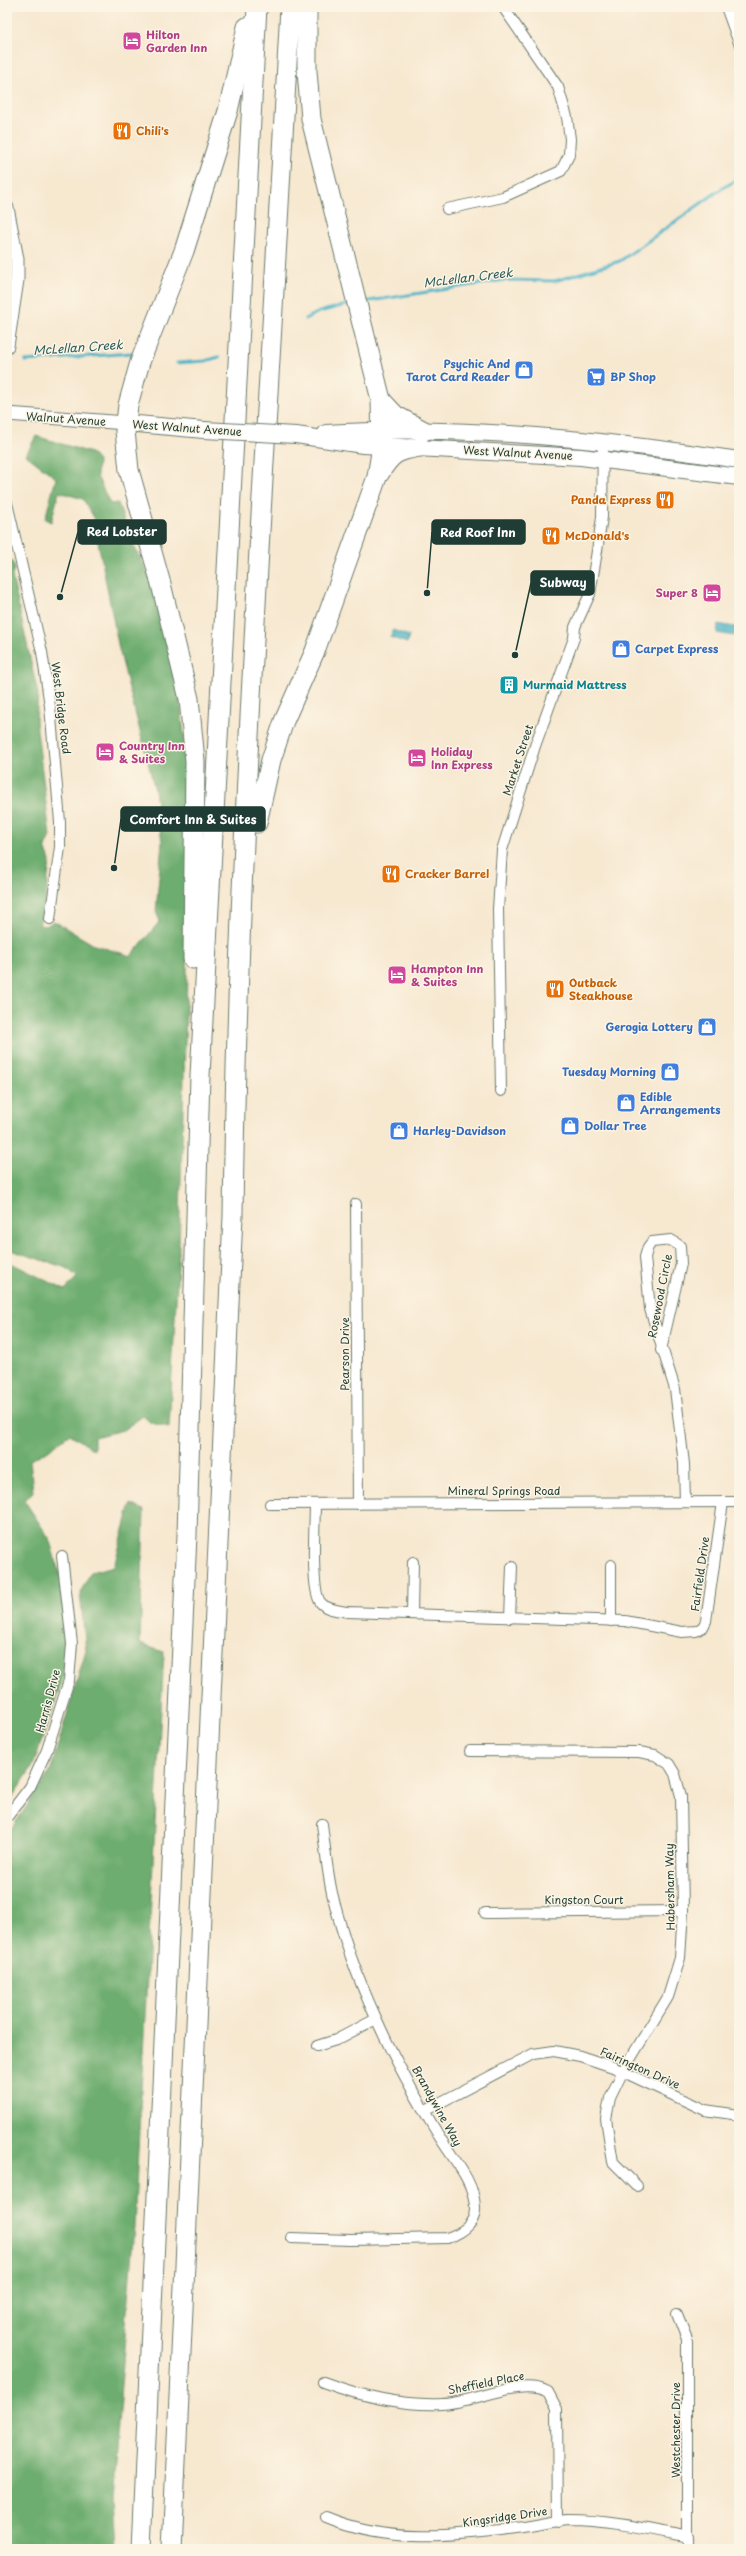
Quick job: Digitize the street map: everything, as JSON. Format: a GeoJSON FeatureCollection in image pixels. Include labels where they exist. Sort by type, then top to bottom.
{"type":"FeatureCollection","features":[{"type":"Feature","properties":{"kind":"highway"},"geometry":{"type":"LineString","coordinates":[[200,1076],[193,961],[195,761],[189,699],[165,599],[129,470],[125,444],[126,423],[128,405],[140,362],[184,251],[228,111],[248,22],[254,7]]}},
{"type":"Feature","properties":{"kind":"highway"},"geometry":{"type":"LineString","coordinates":[[141,2549],[187,1535],[200,1076],[257,7]]}},
{"type":"Feature","properties":{"kind":"highway"},"geometry":{"type":"LineString","coordinates":[[172,2549],[233,1216],[235,1064],[290,7]]}},
{"type":"Feature","properties":{"kind":"highway"},"geometry":{"type":"LineString","coordinates":[[245,865],[255,834],[265,782],[284,721],[315,651],[377,477],[382,438],[381,400],[311,119],[307,87],[307,7]]}},
{"type":"Feature","properties":{"kind":"highway"},"geometry":{"type":"LineString","coordinates":[[377,477],[392,455],[422,439],[395,415],[381,400]]}},
{"type":"Feature","properties":{"kind":"main road","name":"West Walnut Avenue"},"geometry":{"type":"LineString","coordinates":[[126,423],[204,430],[382,438],[422,439],[511,435],[602,443],[739,460]]}},
{"type":"Feature","properties":{"kind":"main road","name":"West Walnut Avenue"},"geometry":{"type":"LineString","coordinates":[[422,439],[528,453],[601,460],[739,477]]}},
{"type":"Feature","properties":{"kind":"street"},"geometry":{"type":"LineString","coordinates":[[447,209],[503,197],[561,171],[569,155],[570,139],[567,117],[558,86],[503,7]]}},
{"type":"Feature","properties":{"kind":"street"},"geometry":{"type":"LineString","coordinates":[[726,7],[739,43]]}},
{"type":"Feature","properties":{"kind":"street"},"geometry":{"type":"LineString","coordinates":[[7,208],[17,259],[17,280],[7,346]]}},
{"type":"Feature","properties":{"kind":"street","name":"Walnut Avenue"},"geometry":{"type":"LineString","coordinates":[[7,414],[126,423]]}},
{"type":"Feature","properties":{"kind":"street","name":"Market Street"},"geometry":{"type":"LineString","coordinates":[[501,1091],[498,908],[502,850],[535,746],[574,638],[575,627],[590,594],[602,517],[602,443]]}},
{"type":"Feature","properties":{"kind":"street","name":"West Bridge Road"},"geometry":{"type":"LineString","coordinates":[[7,503],[42,652],[52,720],[60,822],[60,847],[50,919]]}},
{"type":"Feature","properties":{"kind":"street","name":"Pearson Drive"},"geometry":{"type":"LineString","coordinates":[[356,1204],[358,1504]]}},
{"type":"Feature","properties":{"kind":"street","name":"Rosewood Circle"},"geometry":{"type":"LineString","coordinates":[[661,1350],[681,1258],[680,1246],[671,1240],[652,1242],[648,1247],[645,1257],[650,1309],[661,1350],[675,1389],[684,1464],[685,1502]]}},
{"type":"Feature","properties":{"kind":"street","name":"Fairfield Drive"},"geometry":{"type":"LineString","coordinates":[[316,1504],[314,1581],[320,1602],[328,1608],[346,1612],[611,1621],[682,1632],[696,1631],[703,1627],[708,1607],[723,1502]]}},
{"type":"Feature","properties":{"kind":"street","name":"Mineral Springs Road"},"geometry":{"type":"LineString","coordinates":[[270,1504],[739,1502]]}},
{"type":"Feature","properties":{"kind":"street","name":"Harris Drive"},"geometry":{"type":"LineString","coordinates":[[7,1817],[30,1787],[47,1750],[69,1680],[72,1644],[62,1556]]}},
{"type":"Feature","properties":{"kind":"street"},"geometry":{"type":"LineString","coordinates":[[412,1614],[413,1562]]}},
{"type":"Feature","properties":{"kind":"street"},"geometry":{"type":"LineString","coordinates":[[611,1565],[611,1621]]}},
{"type":"Feature","properties":{"kind":"street"},"geometry":{"type":"LineString","coordinates":[[510,1618],[512,1567]]}},
{"type":"Feature","properties":{"kind":"street","name":"Habersham Way"},"geometry":{"type":"LineString","coordinates":[[470,1751],[639,1752],[655,1755],[669,1764],[675,1774],[681,1796],[683,1912],[680,1958],[668,1997],[623,2071],[610,2098],[606,2119],[609,2145],[613,2162],[637,2186]]}},
{"type":"Feature","properties":{"kind":"street","name":"Brandywine Way"},"geometry":{"type":"LineString","coordinates":[[291,2238],[350,2240],[447,2238],[460,2233],[470,2224],[474,2216],[475,2207],[468,2180],[448,2153],[424,2111],[376,2019],[345,1935],[332,1893],[322,1824]]}},
{"type":"Feature","properties":{"kind":"street","name":"Kingston Court"},"geometry":{"type":"LineString","coordinates":[[485,1913],[683,1912]]}},
{"type":"Feature","properties":{"kind":"street"},"geometry":{"type":"LineString","coordinates":[[317,2046],[336,2040],[376,2019]]}},
{"type":"Feature","properties":{"kind":"street","name":"Fairington Drive"},"geometry":{"type":"LineString","coordinates":[[424,2111],[533,2054],[554,2051],[580,2056],[623,2071],[705,2110],[739,2115]]}},
{"type":"Feature","properties":{"kind":"street","name":"Westchester Drive"},"geometry":{"type":"LineString","coordinates":[[677,2314],[687,2339],[687,2549]]}},
{"type":"Feature","properties":{"kind":"street","name":"Sheffield Place"},"geometry":{"type":"LineString","coordinates":[[323,2382],[359,2395],[384,2400],[422,2404],[443,2404],[484,2397],[520,2387],[539,2387],[548,2392],[557,2409],[558,2522]]}},
{"type":"Feature","properties":{"kind":"street","name":"Kingsridge Drive"},"geometry":{"type":"LineString","coordinates":[[326,2517],[353,2528],[418,2535],[462,2535],[558,2522],[596,2520],[688,2537]]}},
{"type":"Feature","properties":{"kind":"green space"},"geometry":{"type":"Polygon","coordinates":[[[36,436],[91,453],[98,461],[97,476],[110,504],[118,503],[132,543],[149,574],[175,657],[192,803],[179,1248],[169,1427],[151,1423],[143,1416],[123,1430],[94,1437],[94,1450],[70,1434],[47,1451],[30,1460],[33,1492],[24,1500],[49,1538],[60,1576],[65,1632],[64,1675],[33,1766],[7,1805],[7,1261],[65,1290],[77,1277],[67,1268],[7,1249],[7,553],[15,567],[12,576],[38,694],[36,722],[50,836],[45,847],[50,861],[45,902],[39,925],[46,926],[54,921],[94,945],[131,956],[160,921],[156,912],[162,842],[155,790],[119,649],[93,516],[83,499],[59,492],[51,522],[45,519],[56,478],[26,455],[36,436]]]}},
{"type":"Feature","properties":{"kind":"green space"},"geometry":{"type":"Polygon","coordinates":[[[131,1504],[144,1510],[140,1644],[164,1652],[134,2226],[112,2497],[115,2549],[7,2549],[7,1835],[50,1772],[86,1650],[80,1593],[91,1572],[114,1566],[131,1504]]]}},
{"type":"Feature","properties":{"kind":"water"},"geometry":{"type":"Polygon","coordinates":[[[718,624],[735,627],[734,636],[717,633],[718,624]]]}},
{"type":"Feature","properties":{"kind":"water"},"geometry":{"type":"Polygon","coordinates":[[[393,630],[409,636],[407,643],[390,637],[393,630]]]}},
{"type":"Feature","properties":{"kind":"waterway","name":"McLellan Creek"},"geometry":{"type":"LineString","coordinates":[[363,302],[505,280],[555,281],[620,261],[724,187],[739,179]]}},
{"type":"Feature","properties":{"kind":"waterway","name":"McLellan Creek"},"geometry":{"type":"LineString","coordinates":[[305,319],[319,312],[350,304]]}},
{"type":"Feature","properties":{"kind":"waterway","name":"McLellan Creek"},"geometry":{"type":"LineString","coordinates":[[25,361],[132,353]]}},
{"type":"Feature","properties":{"kind":"waterway","name":"McLellan Creek"},"geometry":{"type":"LineString","coordinates":[[177,363],[205,361],[219,357]]}},
{"type":"Feature","properties":{"kind":"place","name":"Hilton Garden Inn"},"geometry":{"type":"Point","coordinates":[132,41]}},
{"type":"Feature","properties":{"kind":"place","name":"Chili's"},"geometry":{"type":"Point","coordinates":[122,131]}},
{"type":"Feature","properties":{"kind":"place","name":"Psychic And Tarot Card Reader"},"geometry":{"type":"Point","coordinates":[524,370]}},
{"type":"Feature","properties":{"kind":"place","name":"BP Shop"},"geometry":{"type":"Point","coordinates":[596,377]}},
{"type":"Feature","properties":{"kind":"place","name":"Panda Express"},"geometry":{"type":"Point","coordinates":[665,500]}},
{"type":"Feature","properties":{"kind":"place","name":"McDonald's"},"geometry":{"type":"Point","coordinates":[551,536]}},
{"type":"Feature","properties":{"kind":"place","name":"Red Roof Inn"},"geometry":{"type":"Point","coordinates":[427,593]}},
{"type":"Feature","properties":{"kind":"place","name":"Super 8"},"geometry":{"type":"Point","coordinates":[712,593]}},
{"type":"Feature","properties":{"kind":"place","name":"Red Lobster"},"geometry":{"type":"Point","coordinates":[60,597]}},
{"type":"Feature","properties":{"kind":"place","name":"Carpet Express"},"geometry":{"type":"Point","coordinates":[621,649]}},
{"type":"Feature","properties":{"kind":"place","name":"Subway"},"geometry":{"type":"Point","coordinates":[515,655]}},
{"type":"Feature","properties":{"kind":"place","name":"Murmaid Mattress"},"geometry":{"type":"Point","coordinates":[509,685]}},
{"type":"Feature","properties":{"kind":"place","name":"Country Inn & Suites"},"geometry":{"type":"Point","coordinates":[105,752]}},
{"type":"Feature","properties":{"kind":"place","name":"Holiday Inn Express"},"geometry":{"type":"Point","coordinates":[417,758]}},
{"type":"Feature","properties":{"kind":"place","name":"Comfort Inn & Suites"},"geometry":{"type":"Point","coordinates":[114,868]}},
{"type":"Feature","properties":{"kind":"place","name":"Cracker Barrel"},"geometry":{"type":"Point","coordinates":[391,874]}},
{"type":"Feature","properties":{"kind":"place","name":"Hampton Inn & Suites"},"geometry":{"type":"Point","coordinates":[397,975]}},
{"type":"Feature","properties":{"kind":"place","name":"Outback Steakhouse"},"geometry":{"type":"Point","coordinates":[555,989]}},
{"type":"Feature","properties":{"kind":"place","name":"Gerogia Lottery"},"geometry":{"type":"Point","coordinates":[707,1027]}},
{"type":"Feature","properties":{"kind":"place","name":"Tuesday Morning"},"geometry":{"type":"Point","coordinates":[670,1072]}},
{"type":"Feature","properties":{"kind":"place","name":"Edible Arrangements"},"geometry":{"type":"Point","coordinates":[626,1103]}},
{"type":"Feature","properties":{"kind":"place","name":"Dollar Tree"},"geometry":{"type":"Point","coordinates":[570,1126]}},
{"type":"Feature","properties":{"kind":"place","name":"Harley-Davidson"},"geometry":{"type":"Point","coordinates":[399,1131]}}]}
